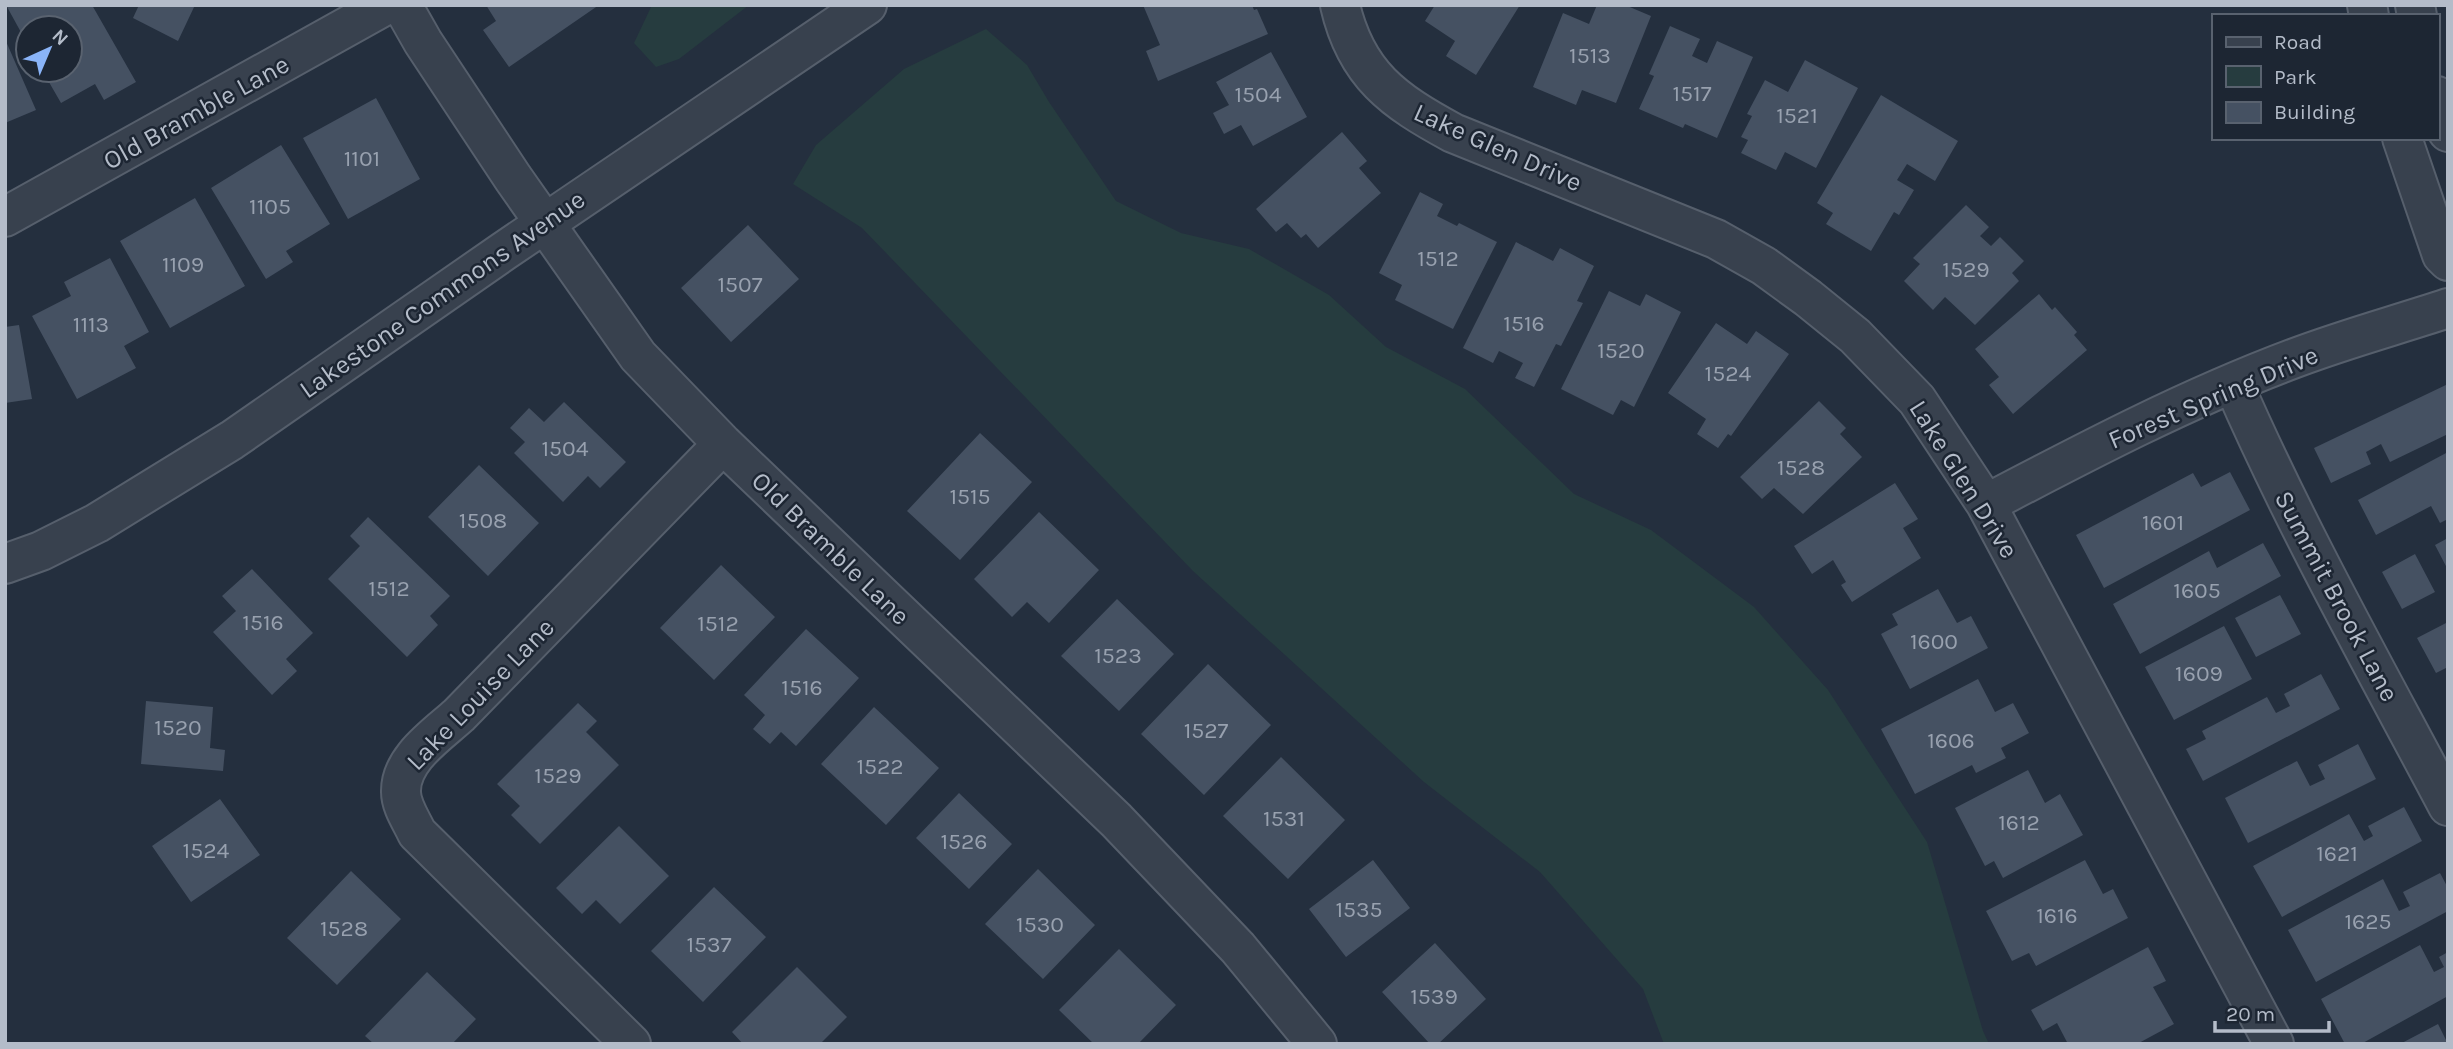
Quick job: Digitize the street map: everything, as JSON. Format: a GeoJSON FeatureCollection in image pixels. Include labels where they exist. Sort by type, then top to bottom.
{"type":"FeatureCollection","features":[{"type":"Feature","properties":{"kind":"street","name":"Old Bramble Lane"},"geometry":{"type":"LineString","coordinates":[[5,217],[386,5]]}},
{"type":"Feature","properties":{"kind":"street","name":"Old Bramble Lane"},"geometry":{"type":"LineString","coordinates":[[402,5],[423,42],[638,356],[723,444],[1116,820],[1238,948],[1317,1044]]}},
{"type":"Feature","properties":{"kind":"street","name":"Lakestone Commons Avenue"},"geometry":{"type":"LineString","coordinates":[[5,564],[41,551],[97,523],[232,440],[545,223],[867,5]]}},
{"type":"Feature","properties":{"kind":"street","name":"Lake Glen Drive"},"geometry":{"type":"LineString","coordinates":[[1340,5],[1352,44],[1370,72],[1392,96],[1415,113],[1453,133],[1717,239],[1763,266],[1808,298],[1855,336],[1917,400],[1986,504],[2274,1044]]}},
{"type":"Feature","properties":{"kind":"street"},"geometry":{"type":"LineString","coordinates":[[2439,103],[2448,132]]}},
{"type":"Feature","properties":{"kind":"street"},"geometry":{"type":"LineString","coordinates":[[2403,140],[2442,255],[2448,261]]}},
{"type":"Feature","properties":{"kind":"street","name":"Forest Spring Drive"},"geometry":{"type":"LineString","coordinates":[[1986,504],[2151,419],[2233,383],[2297,357],[2448,308]]}},
{"type":"Feature","properties":{"kind":"street","name":"Summit Brook Lane"},"geometry":{"type":"LineString","coordinates":[[2233,383],[2262,450],[2316,559],[2448,806]]}},
{"type":"Feature","properties":{"kind":"street","name":"Lake Louise Lane"},"geometry":{"type":"LineString","coordinates":[[631,1044],[417,833],[401,794],[402,775],[413,758],[459,715],[723,444]]}},
{"type":"Feature","properties":{"kind":"green space"},"geometry":{"type":"Polygon","coordinates":[[[652,5],[749,5],[679,59],[656,67],[634,43],[652,5]]]}},
{"type":"Feature","properties":{"kind":"green space"},"geometry":{"type":"Polygon","coordinates":[[[986,29],[1027,65],[1116,201],[1181,233],[1249,249],[1329,295],[1386,347],[1465,389],[1574,494],[1651,530],[1754,607],[1828,690],[1927,842],[1989,1044],[1664,1044],[1643,989],[1540,872],[1424,782],[1193,571],[862,228],[793,184],[816,145],[904,69],[986,29]]]}},
{"type":"Feature","properties":{"kind":"building"},"geometry":{"type":"Polygon","coordinates":[[[6,5],[92,5],[136,82],[104,100],[95,84],[61,103],[50,84],[84,84],[84,14],[14,14],[14,20],[6,5]]]}},
{"type":"Feature","properties":{"kind":"building"},"geometry":{"type":"Polygon","coordinates":[[[139,5],[195,5],[178,41],[133,18],[139,5]]]}},
{"type":"Feature","properties":{"kind":"building"},"geometry":{"type":"Polygon","coordinates":[[[486,5],[599,5],[509,67],[483,30],[496,21],[486,5]]]}},
{"type":"Feature","properties":{"kind":"building"},"geometry":{"type":"Polygon","coordinates":[[[1143,5],[1252,5],[1254,10],[1257,9],[1268,34],[1158,81],[1146,51],[1160,45],[1143,5]]]}},
{"type":"Feature","properties":{"kind":"building"},"geometry":{"type":"Polygon","coordinates":[[[1435,5],[1520,5],[1476,75],[1446,56],[1455,41],[1425,21],[1435,5]]]}},
{"type":"Feature","properties":{"kind":"building"},"geometry":{"type":"Polygon","coordinates":[[[1597,5],[1625,5],[1651,16],[1616,103],[1582,90],[1576,105],[1533,87],[1563,13],[1589,24],[1597,5]]]}},
{"type":"Feature","properties":{"kind":"building"},"geometry":{"type":"Polygon","coordinates":[[[1670,26],[1700,39],[1692,56],[1707,63],[1717,41],[1753,57],[1717,138],[1685,124],[1683,128],[1639,109],[1654,76],[1649,74],[1670,26]]]}},
{"type":"Feature","properties":{"kind":"building"},"geometry":{"type":"Polygon","coordinates":[[[5,39],[14,60],[14,84],[25,84],[36,110],[5,123],[5,39]]]}},
{"type":"Feature","properties":{"kind":"building"},"geometry":{"type":"Polygon","coordinates":[[[1271,52],[1307,117],[1253,146],[1241,125],[1224,134],[1213,113],[1229,105],[1216,82],[1271,52]]]}},
{"type":"Feature","properties":{"kind":"building"},"geometry":{"type":"Polygon","coordinates":[[[1805,60],[1858,88],[1816,168],[1785,152],[1776,170],[1741,153],[1748,140],[1741,137],[1752,116],[1747,114],[1765,80],[1788,92],[1805,60]]]}},
{"type":"Feature","properties":{"kind":"building"},"geometry":{"type":"Polygon","coordinates":[[[1881,95],[1958,141],[1935,181],[1907,164],[1897,180],[1914,190],[1899,215],[1894,212],[1871,251],[1826,224],[1833,213],[1817,203],[1881,95]]]}},
{"type":"Feature","properties":{"kind":"building"},"geometry":{"type":"Polygon","coordinates":[[[376,98],[420,179],[348,219],[303,138],[376,98]]]}},
{"type":"Feature","properties":{"kind":"building"},"geometry":{"type":"Polygon","coordinates":[[[1342,132],[1367,161],[1359,168],[1381,193],[1318,248],[1306,234],[1301,238],[1287,223],[1276,232],[1256,209],[1342,132]]]}},
{"type":"Feature","properties":{"kind":"building"},"geometry":{"type":"Polygon","coordinates":[[[281,145],[330,224],[286,251],[293,262],[266,279],[211,188],[281,145]]]}},
{"type":"Feature","properties":{"kind":"building"},"geometry":{"type":"Polygon","coordinates":[[[1420,192],[1443,204],[1437,216],[1457,226],[1459,223],[1497,242],[1453,329],[1395,300],[1402,285],[1379,273],[1420,192]]]}},
{"type":"Feature","properties":{"kind":"building"},"geometry":{"type":"Polygon","coordinates":[[[195,198],[245,286],[170,328],[120,241],[195,198]]]}},
{"type":"Feature","properties":{"kind":"building"},"geometry":{"type":"Polygon","coordinates":[[[1966,205],[1989,227],[1980,236],[1991,246],[2000,237],[2024,261],[2012,273],[2019,281],[1975,325],[1945,297],[1933,310],[1904,281],[1920,264],[1913,258],[1966,205]]]}},
{"type":"Feature","properties":{"kind":"building"},"geometry":{"type":"Polygon","coordinates":[[[748,225],[799,279],[731,342],[681,288],[748,225]]]}},
{"type":"Feature","properties":{"kind":"building"},"geometry":{"type":"Polygon","coordinates":[[[1516,242],[1553,261],[1560,248],[1594,266],[1577,301],[1583,303],[1561,346],[1556,344],[1534,387],[1515,378],[1523,363],[1499,351],[1493,363],[1463,348],[1516,242]]]}},
{"type":"Feature","properties":{"kind":"building"},"geometry":{"type":"Polygon","coordinates":[[[110,258],[149,332],[124,346],[136,368],[77,399],[32,316],[71,296],[64,282],[110,258]]]}},
{"type":"Feature","properties":{"kind":"building"},"geometry":{"type":"Polygon","coordinates":[[[1609,291],[1640,306],[1646,294],[1681,312],[1634,407],[1621,400],[1613,415],[1561,389],[1609,291]]]}},
{"type":"Feature","properties":{"kind":"building"},"geometry":{"type":"Polygon","coordinates":[[[2039,294],[2052,310],[2055,307],[2077,332],[2074,335],[2087,350],[2013,414],[1989,385],[1999,377],[1975,349],[2039,294]]]}},
{"type":"Feature","properties":{"kind":"building"},"geometry":{"type":"Polygon","coordinates":[[[1716,323],[1747,344],[1756,331],[1789,354],[1731,436],[1728,434],[1718,448],[1697,434],[1706,419],[1668,393],[1716,323]]]}},
{"type":"Feature","properties":{"kind":"building"},"geometry":{"type":"Polygon","coordinates":[[[19,325],[32,399],[5,403],[5,327],[19,325]]]}},
{"type":"Feature","properties":{"kind":"building"},"geometry":{"type":"Polygon","coordinates":[[[2448,384],[2448,434],[2390,462],[2381,444],[2366,452],[2371,464],[2331,483],[2314,448],[2448,384]]]}},
{"type":"Feature","properties":{"kind":"building"},"geometry":{"type":"Polygon","coordinates":[[[1819,401],[1846,428],[1840,434],[1862,457],[1803,514],[1774,488],[1762,499],[1740,477],[1819,401]]]}},
{"type":"Feature","properties":{"kind":"building"},"geometry":{"type":"Polygon","coordinates":[[[564,402],[626,462],[600,488],[588,476],[563,502],[514,453],[525,442],[510,428],[529,408],[544,422],[564,402]]]}},
{"type":"Feature","properties":{"kind":"building"},"geometry":{"type":"Polygon","coordinates":[[[980,433],[1032,482],[960,560],[907,511],[980,433]]]}},
{"type":"Feature","properties":{"kind":"building"},"geometry":{"type":"Polygon","coordinates":[[[2448,452],[2448,519],[2440,523],[2431,506],[2376,535],[2358,500],[2448,452]]]}},
{"type":"Feature","properties":{"kind":"building"},"geometry":{"type":"Polygon","coordinates":[[[479,465],[539,523],[488,576],[428,517],[479,465]]]}},
{"type":"Feature","properties":{"kind":"building"},"geometry":{"type":"Polygon","coordinates":[[[2230,472],[2250,510],[2104,588],[2076,535],[2193,473],[2201,487],[2230,472]]]}},
{"type":"Feature","properties":{"kind":"building"},"geometry":{"type":"Polygon","coordinates":[[[1895,483],[1918,519],[1903,528],[1921,558],[1852,602],[1841,585],[1846,582],[1833,560],[1812,574],[1794,546],[1895,483]]]}},
{"type":"Feature","properties":{"kind":"building"},"geometry":{"type":"Polygon","coordinates":[[[1039,512],[1099,570],[1049,623],[1027,602],[1012,617],[974,579],[1039,512]]]}},
{"type":"Feature","properties":{"kind":"building"},"geometry":{"type":"Polygon","coordinates":[[[368,517],[450,596],[430,616],[438,625],[407,657],[328,579],[360,546],[350,536],[368,517]]]}},
{"type":"Feature","properties":{"kind":"building"},"geometry":{"type":"Polygon","coordinates":[[[2448,538],[2448,570],[2435,545],[2448,538]]]}},
{"type":"Feature","properties":{"kind":"building"},"geometry":{"type":"Polygon","coordinates":[[[2263,543],[2281,576],[2140,654],[2113,604],[2209,551],[2217,568],[2263,543]]]}},
{"type":"Feature","properties":{"kind":"building"},"geometry":{"type":"Polygon","coordinates":[[[2415,554],[2435,592],[2402,609],[2382,572],[2415,554]]]}},
{"type":"Feature","properties":{"kind":"building"},"geometry":{"type":"Polygon","coordinates":[[[721,565],[775,617],[714,680],[660,628],[721,565]]]}},
{"type":"Feature","properties":{"kind":"building"},"geometry":{"type":"Polygon","coordinates":[[[252,569],[313,633],[286,659],[297,671],[272,695],[213,632],[236,611],[222,596],[252,569]]]}},
{"type":"Feature","properties":{"kind":"building"},"geometry":{"type":"Polygon","coordinates":[[[1938,589],[1957,623],[1971,616],[1988,648],[1910,689],[1881,634],[1898,625],[1892,614],[1938,589]]]}},
{"type":"Feature","properties":{"kind":"building"},"geometry":{"type":"Polygon","coordinates":[[[2280,595],[2301,634],[2256,657],[2235,618],[2280,595]]]}},
{"type":"Feature","properties":{"kind":"building"},"geometry":{"type":"Polygon","coordinates":[[[1117,599],[1174,654],[1119,711],[1061,656],[1117,599]]]}},
{"type":"Feature","properties":{"kind":"building"},"geometry":{"type":"Polygon","coordinates":[[[2448,622],[2448,667],[2436,673],[2417,638],[2448,622]]]}},
{"type":"Feature","properties":{"kind":"building"},"geometry":{"type":"Polygon","coordinates":[[[2224,626],[2252,679],[2174,720],[2145,667],[2224,626]]]}},
{"type":"Feature","properties":{"kind":"building"},"geometry":{"type":"Polygon","coordinates":[[[806,629],[859,678],[796,746],[781,732],[770,744],[753,729],[765,715],[744,695],[806,629]]]}},
{"type":"Feature","properties":{"kind":"building"},"geometry":{"type":"Polygon","coordinates":[[[1208,664],[1271,725],[1204,795],[1141,734],[1208,664]]]}},
{"type":"Feature","properties":{"kind":"building"},"geometry":{"type":"Polygon","coordinates":[[[2321,674],[2340,709],[2203,781],[2186,749],[2206,739],[2202,731],[2267,697],[2276,713],[2290,706],[2284,694],[2321,674]]]}},
{"type":"Feature","properties":{"kind":"building"},"geometry":{"type":"Polygon","coordinates":[[[1978,679],[1995,712],[2013,703],[2029,733],[2001,748],[2006,758],[1976,773],[1972,765],[1915,794],[1881,729],[1978,679]]]}},
{"type":"Feature","properties":{"kind":"building"},"geometry":{"type":"Polygon","coordinates":[[[146,701],[213,707],[210,748],[225,750],[223,771],[141,764],[146,701]]]}},
{"type":"Feature","properties":{"kind":"building"},"geometry":{"type":"Polygon","coordinates":[[[578,703],[597,721],[586,732],[619,765],[540,844],[511,815],[520,806],[497,784],[578,703]]]}},
{"type":"Feature","properties":{"kind":"building"},"geometry":{"type":"Polygon","coordinates":[[[874,707],[939,768],[886,825],[821,764],[874,707]]]}},
{"type":"Feature","properties":{"kind":"building"},"geometry":{"type":"Polygon","coordinates":[[[2358,744],[2376,779],[2248,843],[2225,798],[2297,761],[2310,786],[2325,779],[2318,765],[2358,744]]]}},
{"type":"Feature","properties":{"kind":"building"},"geometry":{"type":"Polygon","coordinates":[[[1281,757],[1345,820],[1288,879],[1223,816],[1281,757]]]}},
{"type":"Feature","properties":{"kind":"building"},"geometry":{"type":"Polygon","coordinates":[[[2028,770],[2045,803],[2060,794],[2083,835],[2003,878],[1994,861],[1985,866],[1955,808],[2028,770]]]}},
{"type":"Feature","properties":{"kind":"building"},"geometry":{"type":"Polygon","coordinates":[[[959,793],[1012,844],[969,889],[916,838],[959,793]]]}},
{"type":"Feature","properties":{"kind":"building"},"geometry":{"type":"Polygon","coordinates":[[[220,799],[260,855],[191,902],[152,846],[220,799]]]}},
{"type":"Feature","properties":{"kind":"building"},"geometry":{"type":"Polygon","coordinates":[[[2404,807],[2422,841],[2282,917],[2253,866],[2349,814],[2364,841],[2373,836],[2368,826],[2404,807]]]}},
{"type":"Feature","properties":{"kind":"building"},"geometry":{"type":"Polygon","coordinates":[[[619,826],[669,876],[620,924],[596,900],[582,914],[556,888],[619,826]]]}},
{"type":"Feature","properties":{"kind":"building"},"geometry":{"type":"Polygon","coordinates":[[[1373,860],[1410,908],[1346,957],[1309,909],[1373,860]]]}},
{"type":"Feature","properties":{"kind":"building"},"geometry":{"type":"Polygon","coordinates":[[[2085,860],[2103,894],[2113,889],[2128,918],[2036,966],[2029,953],[2012,961],[1986,911],[2085,860]]]}},
{"type":"Feature","properties":{"kind":"building"},"geometry":{"type":"Polygon","coordinates":[[[1038,869],[1095,925],[1043,979],[985,924],[1038,869]]]}},
{"type":"Feature","properties":{"kind":"building"},"geometry":{"type":"Polygon","coordinates":[[[351,871],[401,919],[337,985],[287,938],[351,871]]]}},
{"type":"Feature","properties":{"kind":"building"},"geometry":{"type":"Polygon","coordinates":[[[2440,873],[2448,888],[2448,911],[2316,982],[2288,930],[2383,879],[2399,911],[2410,906],[2403,892],[2440,873]]]}},
{"type":"Feature","properties":{"kind":"building"},"geometry":{"type":"Polygon","coordinates":[[[714,887],[766,937],[703,1002],[651,951],[714,887]]]}},
{"type":"Feature","properties":{"kind":"building"},"geometry":{"type":"Polygon","coordinates":[[[1435,943],[1486,999],[1438,1044],[1430,1044],[1382,992],[1435,943]]]}},
{"type":"Feature","properties":{"kind":"building"},"geometry":{"type":"Polygon","coordinates":[[[2420,945],[2434,972],[2444,967],[2439,957],[2448,952],[2448,996],[2361,1044],[2345,1044],[2321,999],[2420,945]]]}},
{"type":"Feature","properties":{"kind":"building"},"geometry":{"type":"Polygon","coordinates":[[[2148,947],[2166,981],[2153,987],[2174,1024],[2137,1044],[2068,1044],[2057,1023],[2043,1031],[2031,1010],[2148,947]]]}},
{"type":"Feature","properties":{"kind":"building"},"geometry":{"type":"Polygon","coordinates":[[[1119,949],[1176,1005],[1138,1044],[1094,1044],[1059,1010],[1119,949]]]}},
{"type":"Feature","properties":{"kind":"building"},"geometry":{"type":"Polygon","coordinates":[[[797,967],[847,1017],[820,1044],[743,1044],[732,1032],[797,967]]]}},
{"type":"Feature","properties":{"kind":"building"},"geometry":{"type":"Polygon","coordinates":[[[427,972],[476,1019],[452,1044],[374,1044],[365,1036],[427,972]]]}},
{"type":"Feature","properties":{"kind":"building"},"geometry":{"type":"Polygon","coordinates":[[[2438,1024],[2448,1044],[2400,1044],[2438,1024]]]}}]}
